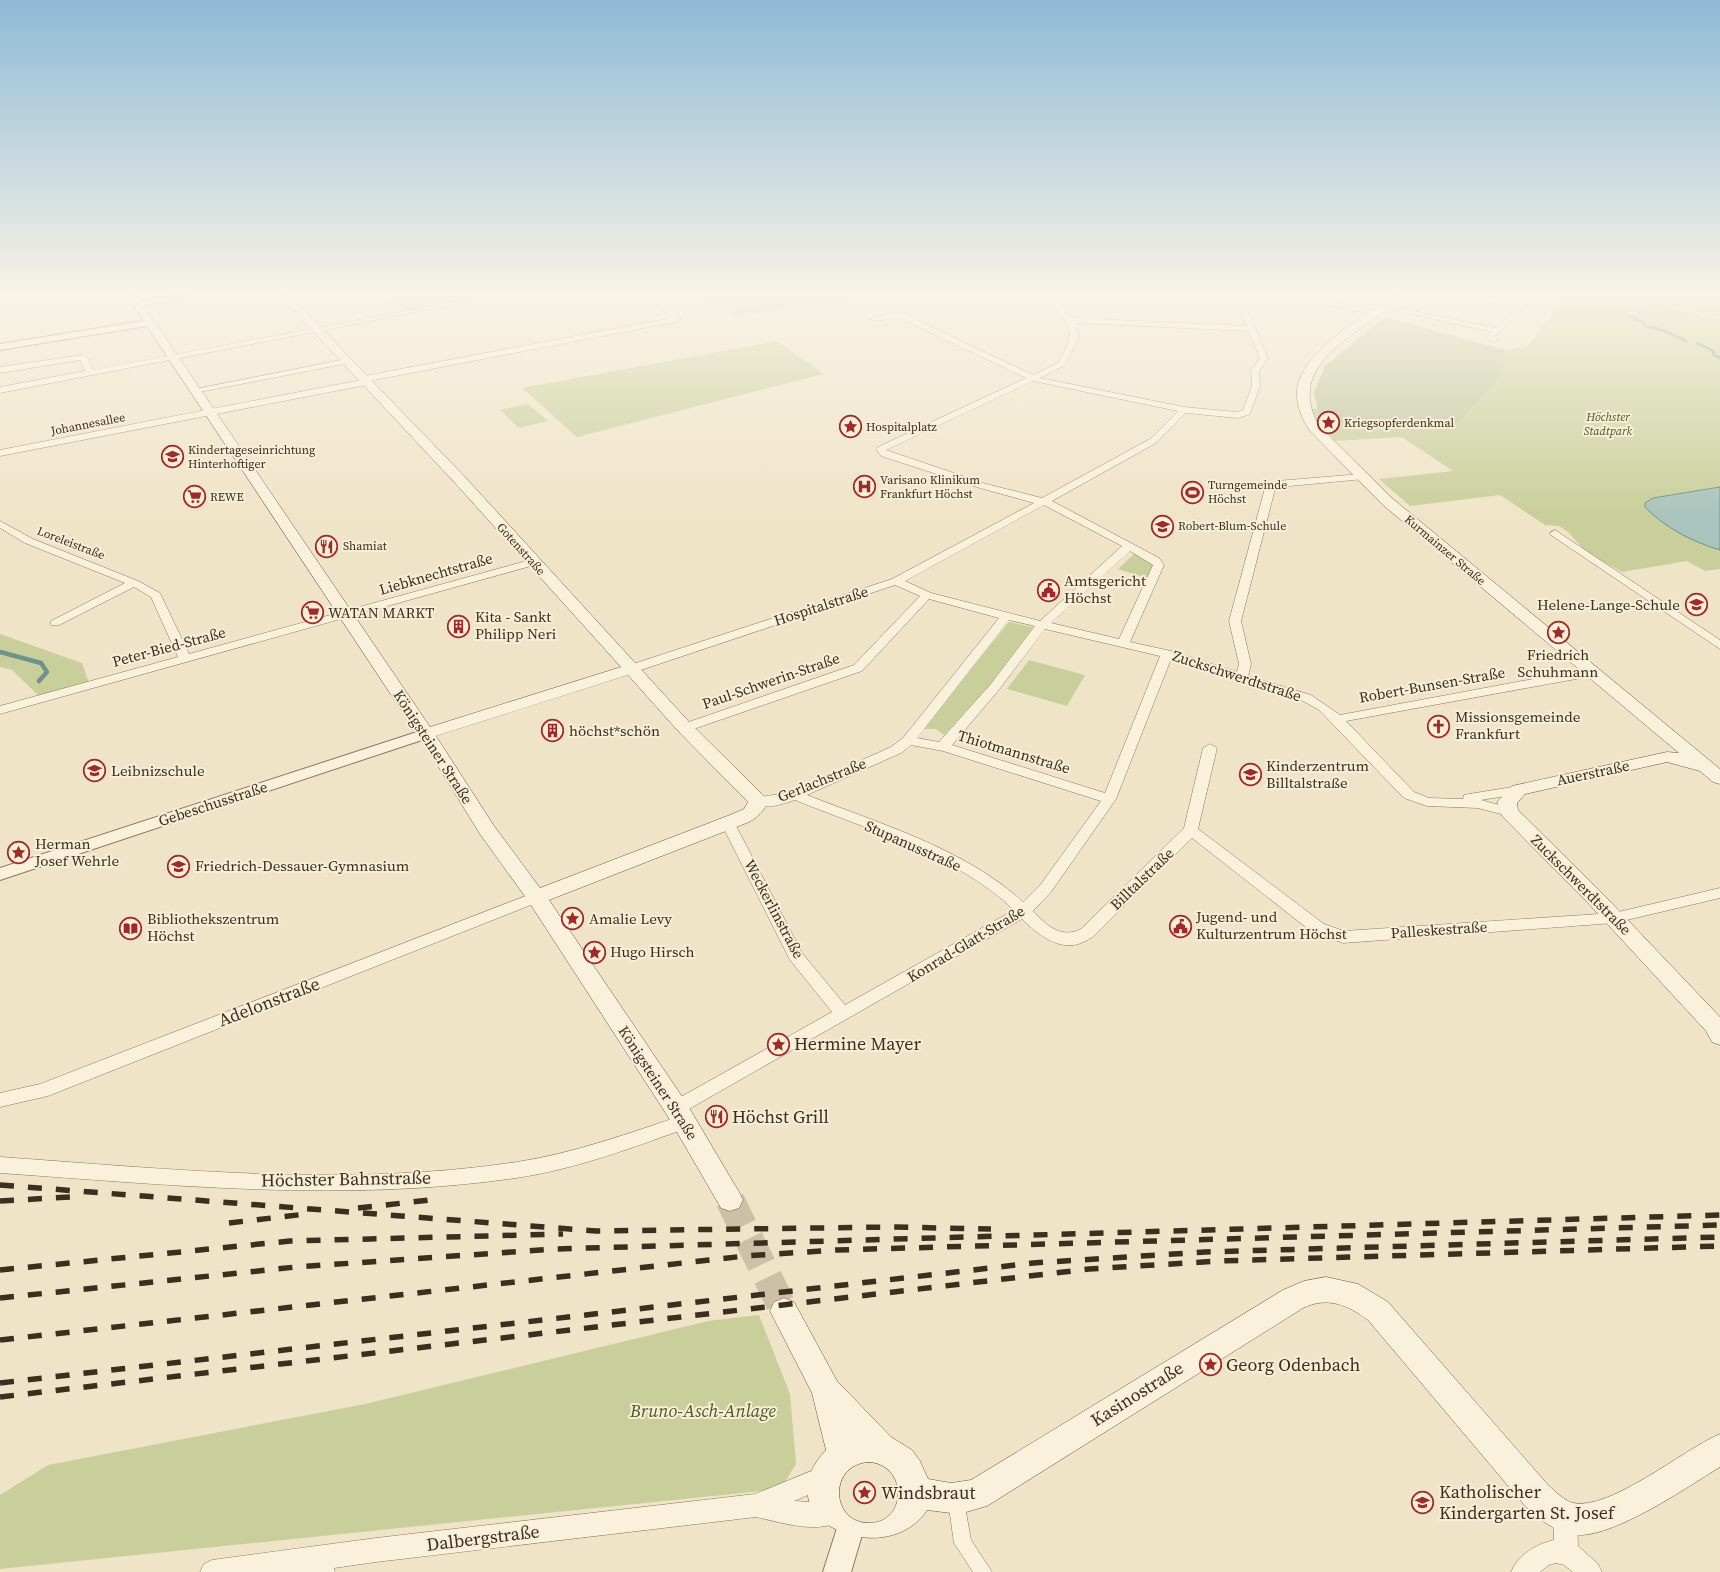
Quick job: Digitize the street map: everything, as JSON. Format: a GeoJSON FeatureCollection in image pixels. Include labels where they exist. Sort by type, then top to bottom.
{"type":"FeatureCollection","features":[{"type":"Feature","properties":{"kind":"main road","name":"Königsteiner Straße"},"geometry":{"type":"LineString","coordinates":[[181,369],[426,734],[486,830],[536,897],[680,1115],[730,1200]]}},
{"type":"Feature","properties":{"kind":"main road","name":"Gotenstraße"},"geometry":{"type":"LineString","coordinates":[[355,369],[605,637],[630,668],[685,728],[758,801]]}},
{"type":"Feature","properties":{"kind":"main road","name":"Kurmainzer Straße"},"geometry":{"type":"LineString","coordinates":[[1310,369],[1304,386],[1306,413],[1314,428],[1361,477],[1464,567],[1716,775]]}},
{"type":"Feature","properties":{"kind":"main road","name":"Hospitalstraße"},"geometry":{"type":"LineString","coordinates":[[426,734],[630,668]]}},
{"type":"Feature","properties":{"kind":"main road"},"geometry":{"type":"LineString","coordinates":[[1666,733],[1670,746],[1667,757],[1686,761],[1716,775]]}},
{"type":"Feature","properties":{"kind":"main road","name":"Auerstraße"},"geometry":{"type":"LineString","coordinates":[[1519,790],[1667,757]]}},
{"type":"Feature","properties":{"kind":"main road"},"geometry":{"type":"LineString","coordinates":[[1509,812],[1507,802],[1519,790]]}},
{"type":"Feature","properties":{"kind":"main road","name":"Gerlachstraße"},"geometry":{"type":"LineString","coordinates":[[536,897],[749,814],[756,808],[758,801]]}},
{"type":"Feature","properties":{"kind":"main road","name":"Zuckschwerdtstraße"},"geometry":{"type":"LineString","coordinates":[[1509,812],[1614,918],[1718,1029]]}},
{"type":"Feature","properties":{"kind":"main road","name":"Kasinostraße"},"geometry":{"type":"LineString","coordinates":[[914,1490],[937,1498],[956,1500],[976,1495],[1301,1294],[1309,1290],[1331,1289],[1353,1294],[1378,1311],[1537,1496],[1551,1509],[1565,1516]]}},
{"type":"Feature","properties":{"kind":"main road"},"geometry":{"type":"LineString","coordinates":[[784,1311],[826,1389],[838,1429],[834,1466],[823,1488],[824,1502],[838,1525],[861,1539],[875,1540],[900,1528],[908,1517],[913,1504],[914,1490],[911,1476],[903,1463],[893,1454],[880,1448],[866,1446],[852,1450],[834,1466]]}},
{"type":"Feature","properties":{"kind":"main road"},"geometry":{"type":"LineString","coordinates":[[826,1389],[880,1448]]}},
{"type":"Feature","properties":{"kind":"main road"},"geometry":{"type":"LineString","coordinates":[[1565,1516],[1578,1520],[1591,1519],[1638,1497],[1720,1449]]}},
{"type":"Feature","properties":{"kind":"street"},"geometry":{"type":"LineString","coordinates":[[0,390],[110,369]]}},
{"type":"Feature","properties":{"kind":"street"},"geometry":{"type":"LineString","coordinates":[[195,390],[299,369]]}},
{"type":"Feature","properties":{"kind":"street","name":"Johannesallee"},"geometry":{"type":"LineString","coordinates":[[0,453],[211,414],[419,369]]}},
{"type":"Feature","properties":{"kind":"street"},"geometry":{"type":"LineString","coordinates":[[1012,369],[1032,379],[1184,410],[1244,414],[1256,388],[1256,369]]}},
{"type":"Feature","properties":{"kind":"street"},"geometry":{"type":"LineString","coordinates":[[1052,369],[881,450],[884,454],[982,486],[1055,505],[1155,560],[1159,565],[1153,581],[1123,643]]}},
{"type":"Feature","properties":{"kind":"street","name":"Hospitalstraße"},"geometry":{"type":"LineString","coordinates":[[630,668],[896,581],[1153,441],[1184,410]]}},
{"type":"Feature","properties":{"kind":"street"},"geometry":{"type":"LineString","coordinates":[[1242,676],[1245,664],[1235,621],[1270,488],[1277,484],[1361,477]]}},
{"type":"Feature","properties":{"kind":"street","name":"Loreleistraße"},"geometry":{"type":"LineString","coordinates":[[0,524],[38,545],[134,583],[156,595],[185,658]]}},
{"type":"Feature","properties":{"kind":"street"},"geometry":{"type":"LineString","coordinates":[[1555,533],[1720,645]]}},
{"type":"Feature","properties":{"kind":"street"},"geometry":{"type":"LineString","coordinates":[[945,747],[946,741],[994,688],[1043,624],[1129,546]]}},
{"type":"Feature","properties":{"kind":"street","name":"Liebknechtstraße"},"geometry":{"type":"LineString","coordinates":[[346,615],[534,562]]}},
{"type":"Feature","properties":{"kind":"street","name":"Zuckschwerdtstraße"},"geometry":{"type":"LineString","coordinates":[[896,581],[927,595],[1006,616],[1167,654],[1307,698],[1324,707],[1337,719],[1409,795],[1426,802],[1449,801],[1478,804],[1509,812]]}},
{"type":"Feature","properties":{"kind":"street"},"geometry":{"type":"LineString","coordinates":[[55,623],[134,583]]}},
{"type":"Feature","properties":{"kind":"street","name":"Paul-Schwerin-Straße"},"geometry":{"type":"LineString","coordinates":[[685,728],[858,668],[927,595]]}},
{"type":"Feature","properties":{"kind":"street","name":"Peter-Bied-Straße"},"geometry":{"type":"LineString","coordinates":[[0,710],[346,615]]}},
{"type":"Feature","properties":{"kind":"street","name":"Gerlachstraße"},"geometry":{"type":"LineString","coordinates":[[758,801],[777,801],[794,795],[896,750],[908,741],[1006,616]]}},
{"type":"Feature","properties":{"kind":"street","name":"Konrad-Glatt-Straße"},"geometry":{"type":"LineString","coordinates":[[680,1115],[844,1014],[1024,912],[1046,888],[1109,799],[1167,654]]}},
{"type":"Feature","properties":{"kind":"street","name":"Robert-Bunsen-Straße"},"geometry":{"type":"LineString","coordinates":[[1337,719],[1592,672]]}},
{"type":"Feature","properties":{"kind":"street","name":"Gebeschusstraße"},"geometry":{"type":"LineString","coordinates":[[0,874],[426,734]]}},
{"type":"Feature","properties":{"kind":"street","name":"Thiotmannstraße"},"geometry":{"type":"LineString","coordinates":[[908,741],[945,747],[1109,799]]}},
{"type":"Feature","properties":{"kind":"street"},"geometry":{"type":"LineString","coordinates":[[1191,830],[1210,748]]}},
{"type":"Feature","properties":{"kind":"street","name":"Auerstraße"},"geometry":{"type":"LineString","coordinates":[[1449,801],[1519,790]]}},
{"type":"Feature","properties":{"kind":"street","name":"Stupanusstraße"},"geometry":{"type":"LineString","coordinates":[[794,795],[952,860],[1008,897],[1024,912]]}},
{"type":"Feature","properties":{"kind":"street","name":"Weckerlinstraße"},"geometry":{"type":"LineString","coordinates":[[728,823],[796,956],[844,1014]]}},
{"type":"Feature","properties":{"kind":"street","name":"Billtalstraße"},"geometry":{"type":"LineString","coordinates":[[1024,912],[1045,933],[1063,939],[1078,939],[1191,830]]}},
{"type":"Feature","properties":{"kind":"street","name":"Palleskestraße"},"geometry":{"type":"LineString","coordinates":[[1191,830],[1318,928],[1343,937],[1614,918],[1720,893]]}},
{"type":"Feature","properties":{"kind":"street","name":"Adelonstraße"},"geometry":{"type":"LineString","coordinates":[[0,1101],[42,1091],[536,897]]}},
{"type":"Feature","properties":{"kind":"street","name":"Höchster Bahnstraße"},"geometry":{"type":"LineString","coordinates":[[0,1165],[290,1183],[402,1182],[525,1168],[608,1150],[680,1115]]}},
{"type":"Feature","properties":{"kind":"street","name":"Dalbergstraße"},"geometry":{"type":"LineString","coordinates":[[755,1506],[834,1466]]}},
{"type":"Feature","properties":{"kind":"street"},"geometry":{"type":"LineString","coordinates":[[956,1500],[963,1543],[983,1572]]}},
{"type":"Feature","properties":{"kind":"street","name":"Dalbergstraße"},"geometry":{"type":"LineString","coordinates":[[212,1572],[321,1565],[755,1506],[801,1514],[838,1525]]}},
{"type":"Feature","properties":{"kind":"street"},"geometry":{"type":"LineString","coordinates":[[1565,1516],[1566,1553]]}},
{"type":"Feature","properties":{"kind":"street"},"geometry":{"type":"LineString","coordinates":[[837,1572],[838,1525]]}},
{"type":"Feature","properties":{"kind":"street"},"geometry":{"type":"LineString","coordinates":[[1523,1572],[1539,1556],[1553,1551],[1566,1553],[1583,1563],[1590,1572]]}},
{"type":"Feature","properties":{"kind":"green space"},"geometry":{"type":"Polygon","coordinates":[[[623,369],[817,369],[824,374],[577,437],[522,388],[623,369]]]}},
{"type":"Feature","properties":{"kind":"green space"},"geometry":{"type":"Polygon","coordinates":[[[1324,369],[1503,369],[1502,375],[1457,423],[1355,426],[1319,415],[1314,392],[1324,369]]]}},
{"type":"Feature","properties":{"kind":"green space","name":"Höchster Stadtpark"},"geometry":{"type":"Polygon","coordinates":[[[1503,369],[1720,369],[1720,569],[1705,571],[1687,561],[1622,572],[1586,552],[1568,532],[1559,526],[1545,525],[1500,495],[1410,506],[1379,479],[1453,471],[1402,437],[1335,441],[1320,425],[1311,410],[1317,408],[1319,415],[1502,375],[1503,369]]]}},
{"type":"Feature","properties":{"kind":"green space"},"geometry":{"type":"Polygon","coordinates":[[[528,404],[548,421],[519,428],[500,410],[528,404]]]}},
{"type":"Feature","properties":{"kind":"green space"},"geometry":{"type":"Polygon","coordinates":[[[1136,552],[1155,562],[1149,579],[1118,569],[1136,552]]]}},
{"type":"Feature","properties":{"kind":"green space"},"geometry":{"type":"Polygon","coordinates":[[[1009,622],[1033,627],[988,687],[944,735],[936,729],[922,729],[1009,622]]]}},
{"type":"Feature","properties":{"kind":"green space"},"geometry":{"type":"Polygon","coordinates":[[[0,634],[82,663],[89,683],[40,697],[12,670],[0,667],[0,634]]]}},
{"type":"Feature","properties":{"kind":"green space"},"geometry":{"type":"Polygon","coordinates":[[[1029,660],[1085,675],[1067,706],[1007,689],[1029,660]]]}},
{"type":"Feature","properties":{"kind":"green space","name":"Bruno-Asch-Anlage"},"geometry":{"type":"Polygon","coordinates":[[[759,1315],[790,1394],[796,1464],[781,1489],[0,1569],[0,1495],[48,1465],[365,1404],[708,1321],[759,1315]]]}},
{"type":"Feature","properties":{"kind":"water"},"geometry":{"type":"Polygon","coordinates":[[[1720,487],[1720,550],[1700,543],[1670,528],[1645,507],[1645,503],[1653,498],[1720,487]]]}},
{"type":"Feature","properties":{"kind":"waterway"},"geometry":{"type":"LineString","coordinates":[[0,652],[41,663],[47,672],[39,681]]}},
{"type":"Feature","properties":{"kind":"tunnel"},"geometry":{"type":"LineString","coordinates":[[730,1200],[784,1311]]}},
{"type":"Feature","properties":{"kind":"railway"},"geometry":{"type":"LineString","coordinates":[[9,1186],[0,1185],[596,1231],[892,1227],[991,1229]]}},
{"type":"Feature","properties":{"kind":"railway"},"geometry":{"type":"LineString","coordinates":[[0,1201],[70,1197]]}},
{"type":"Feature","properties":{"kind":"railway"},"geometry":{"type":"LineString","coordinates":[[358,1208],[430,1200]]}},
{"type":"Feature","properties":{"kind":"railway"},"geometry":{"type":"LineString","coordinates":[[229,1223],[306,1214]]}},
{"type":"Feature","properties":{"kind":"railway"},"geometry":{"type":"LineString","coordinates":[[0,1298],[296,1267],[555,1249],[1720,1215]]}},
{"type":"Feature","properties":{"kind":"railway"},"geometry":{"type":"LineString","coordinates":[[0,1340],[745,1256],[836,1250],[1720,1225]]}},
{"type":"Feature","properties":{"kind":"railway"},"geometry":{"type":"LineString","coordinates":[[0,1270],[290,1241],[563,1234]]}},
{"type":"Feature","properties":{"kind":"railway"},"geometry":{"type":"LineString","coordinates":[[0,1383],[1033,1263],[1205,1252],[1720,1237]]}},
{"type":"Feature","properties":{"kind":"railway"},"geometry":{"type":"LineString","coordinates":[[0,1397],[1089,1269],[1220,1261],[1720,1246]]}},
{"type":"Feature","properties":{"kind":"place","name":"Kriegsopferdenkmal"},"geometry":{"type":"Point","coordinates":[1328,423]}},
{"type":"Feature","properties":{"kind":"place","name":"Hospitalplatz"},"geometry":{"type":"Point","coordinates":[850,427]}},
{"type":"Feature","properties":{"kind":"place","name":"Kindertageseinrichtung Hinterhoftiger"},"geometry":{"type":"Point","coordinates":[172,457]}},
{"type":"Feature","properties":{"kind":"place","name":"Varisano Klinikum Frankfurt Höchst"},"geometry":{"type":"Point","coordinates":[864,487]}},
{"type":"Feature","properties":{"kind":"place","name":"Turngemeinde Höchst"},"geometry":{"type":"Point","coordinates":[1192,492]}},
{"type":"Feature","properties":{"kind":"place","name":"REWE"},"geometry":{"type":"Point","coordinates":[194,497]}},
{"type":"Feature","properties":{"kind":"place","name":"Robert-Blum-Schule"},"geometry":{"type":"Point","coordinates":[1162,526]}},
{"type":"Feature","properties":{"kind":"place","name":"Shamiat"},"geometry":{"type":"Point","coordinates":[327,546]}},
{"type":"Feature","properties":{"kind":"place","name":"Amtsgericht Höchst"},"geometry":{"type":"Point","coordinates":[1048,590]}},
{"type":"Feature","properties":{"kind":"place","name":"Helene-Lange-Schule"},"geometry":{"type":"Point","coordinates":[1696,605]}},
{"type":"Feature","properties":{"kind":"place","name":"WATAN MARKT"},"geometry":{"type":"Point","coordinates":[312,613]}},
{"type":"Feature","properties":{"kind":"place","name":"Kita - Sankt Philipp Neri"},"geometry":{"type":"Point","coordinates":[459,626]}},
{"type":"Feature","properties":{"kind":"place","name":"Friedrich Schuhmann"},"geometry":{"type":"Point","coordinates":[1558,632]}},
{"type":"Feature","properties":{"kind":"place","name":"Missionsgemeinde Frankfurt"},"geometry":{"type":"Point","coordinates":[1439,726]}},
{"type":"Feature","properties":{"kind":"place","name":"höchst*schön"},"geometry":{"type":"Point","coordinates":[553,731]}},
{"type":"Feature","properties":{"kind":"place","name":"Leibnizschule"},"geometry":{"type":"Point","coordinates":[95,771]}},
{"type":"Feature","properties":{"kind":"place","name":"Kinderzentrum Billtalstraße"},"geometry":{"type":"Point","coordinates":[1250,775]}},
{"type":"Feature","properties":{"kind":"place","name":"Herman Josef Wehrle"},"geometry":{"type":"Point","coordinates":[19,853]}},
{"type":"Feature","properties":{"kind":"place","name":"Friedrich-Dessauer-Gymnasium"},"geometry":{"type":"Point","coordinates":[179,866]}},
{"type":"Feature","properties":{"kind":"place","name":"Amalie Levy"},"geometry":{"type":"Point","coordinates":[573,919]}},
{"type":"Feature","properties":{"kind":"place","name":"Jugend- und Kulturzentrum Höchst"},"geometry":{"type":"Point","coordinates":[1180,926]}},
{"type":"Feature","properties":{"kind":"place","name":"Bibliothekszentrum Höchst"},"geometry":{"type":"Point","coordinates":[131,928]}},
{"type":"Feature","properties":{"kind":"place","name":"Hugo Hirsch"},"geometry":{"type":"Point","coordinates":[594,952]}},
{"type":"Feature","properties":{"kind":"place","name":"Hermine Mayer"},"geometry":{"type":"Point","coordinates":[778,1044]}},
{"type":"Feature","properties":{"kind":"place","name":"Höchst Grill"},"geometry":{"type":"Point","coordinates":[716,1117]}},
{"type":"Feature","properties":{"kind":"place","name":"Georg Odenbach"},"geometry":{"type":"Point","coordinates":[1210,1365]}},
{"type":"Feature","properties":{"kind":"place","name":"Windsbraut"},"geometry":{"type":"Point","coordinates":[865,1493]}},
{"type":"Feature","properties":{"kind":"place","name":"Katholischer Kindergarten St. Josef"},"geometry":{"type":"Point","coordinates":[1423,1502]}}]}
